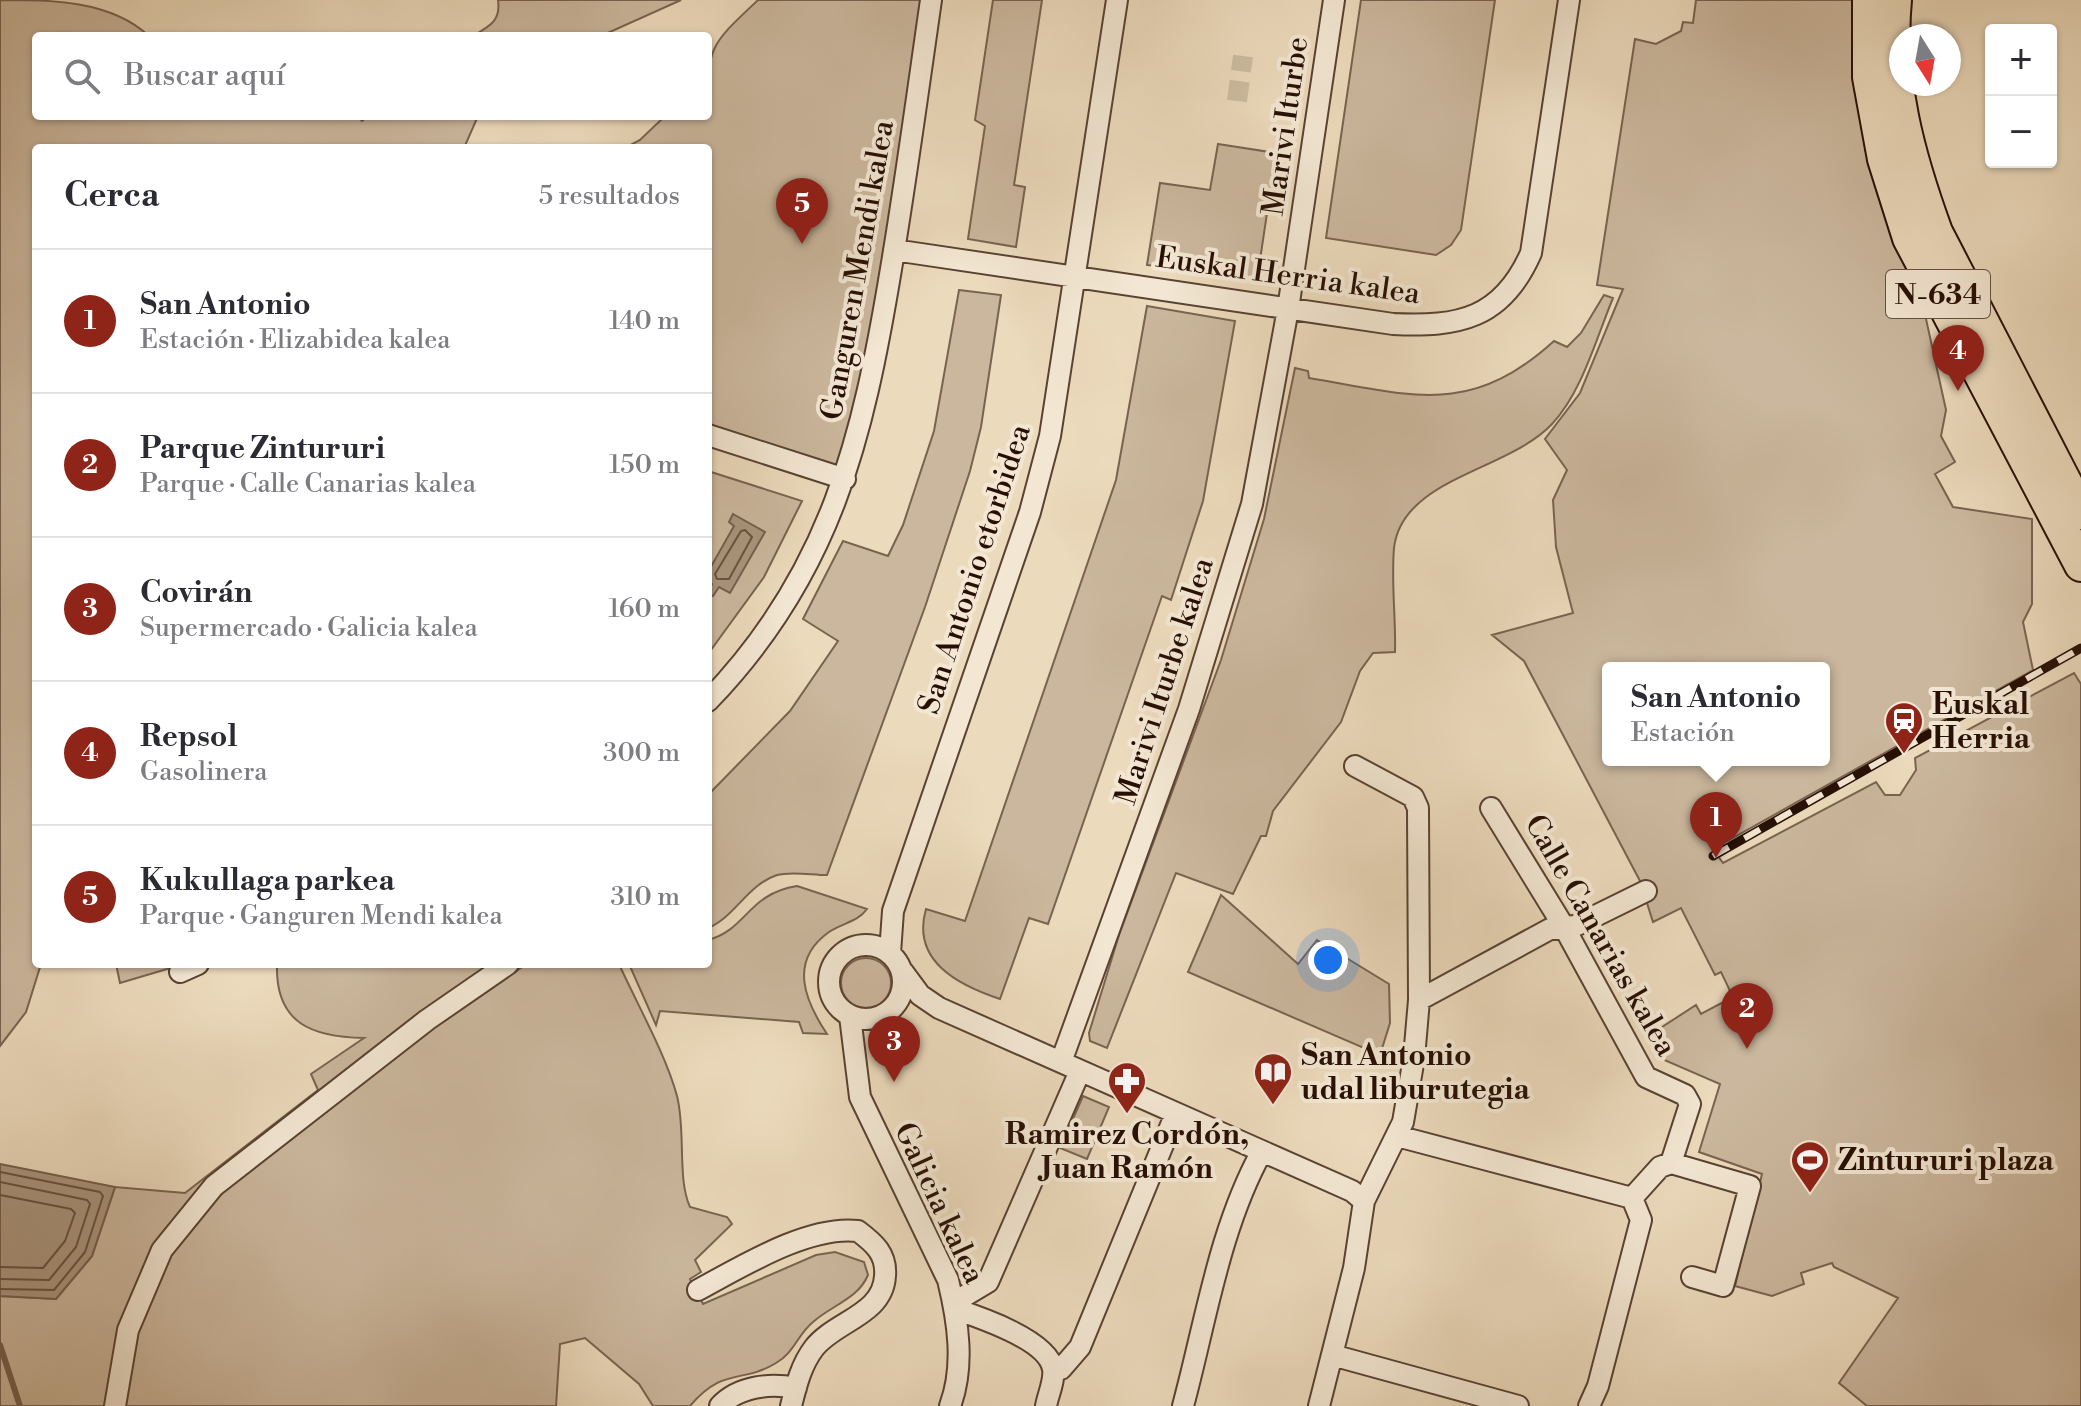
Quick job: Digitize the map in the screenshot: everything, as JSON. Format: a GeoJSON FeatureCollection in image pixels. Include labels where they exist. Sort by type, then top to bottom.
{"type":"FeatureCollection","features":[{"type":"Feature","properties":{"kind":"highway","name":"N-634"},"geometry":{"type":"LineString","coordinates":[[1869,0],[1869,77],[1884,159],[1909,238],[2081,565]]}},
{"type":"Feature","properties":{"kind":"highway","name":"N-634"},"geometry":{"type":"LineString","coordinates":[[1895,0],[1895,74],[1909,153],[1919,187],[1936,232],[2081,513]]}},
{"type":"Feature","properties":{"kind":"street","name":"Ganguren Mendi kalea"},"geometry":{"type":"LineString","coordinates":[[712,697],[746,659],[779,613],[820,541],[845,479],[873,381],[931,0]]}},
{"type":"Feature","properties":{"kind":"street","name":"San Antonio etorbidea"},"geometry":{"type":"LineString","coordinates":[[890,953],[893,911],[1030,512],[1050,436],[1117,0]]}},
{"type":"Feature","properties":{"kind":"street","name":"Marivi Iturbe"},"geometry":{"type":"LineString","coordinates":[[1288,309],[1334,0]]}},
{"type":"Feature","properties":{"kind":"street","name":"Euskal Herria kalea"},"geometry":{"type":"LineString","coordinates":[[894,250],[1393,324],[1446,324],[1486,311],[1523,272],[1535,237],[1569,0]]}},
{"type":"Feature","properties":{"kind":"street","name":"Marivi Iturbe kalea"},"geometry":{"type":"LineString","coordinates":[[955,1309],[963,1297],[988,1282],[1071,1066],[1224,601],[1262,465],[1288,309]]}},
{"type":"Feature","properties":{"kind":"street"},"geometry":{"type":"LineString","coordinates":[[712,436],[845,479]]}},
{"type":"Feature","properties":{"kind":"street"},"geometry":{"type":"LineString","coordinates":[[1319,1406],[1354,1268],[1364,1201],[1397,1136],[1414,1058],[1419,1000],[1418,808],[1413,797],[1355,766]]}},
{"type":"Feature","properties":{"kind":"street","name":"Calle Canarias kalea"},"geometry":{"type":"LineString","coordinates":[[1491,808],[1564,927],[1646,1077],[1685,1095],[1690,1104],[1671,1163]]}},
{"type":"Feature","properties":{"kind":"street"},"geometry":{"type":"LineString","coordinates":[[1419,1000],[1550,929],[1575,926],[1646,891]]}},
{"type":"Feature","properties":{"kind":"street","name":"San Antonio etorbidea"},"geometry":{"type":"LineString","coordinates":[[867,944],[893,911]]}},
{"type":"Feature","properties":{"kind":"street"},"geometry":{"type":"LineString","coordinates":[[939,1008],[916,1004],[896,1006],[874,1019],[850,1016],[832,998],[829,973],[843,952],[867,944],[890,953],[920,995],[939,1008],[1352,1191],[1364,1201]]}},
{"type":"Feature","properties":{"kind":"street"},"geometry":{"type":"LineString","coordinates":[[115,1406],[128,1330],[162,1250],[214,1186],[427,1020],[502,968]]}},
{"type":"Feature","properties":{"kind":"street"},"geometry":{"type":"LineString","coordinates":[[896,1006],[902,995],[903,972]]}},
{"type":"Feature","properties":{"kind":"street","name":"Galicia kalea"},"geometry":{"type":"LineString","coordinates":[[850,1016],[854,1075],[871,1125],[948,1280],[955,1309],[960,1366],[950,1406]]}},
{"type":"Feature","properties":{"kind":"street"},"geometry":{"type":"LineString","coordinates":[[854,1075],[874,1019]]}},
{"type":"Feature","properties":{"kind":"street"},"geometry":{"type":"LineString","coordinates":[[1054,1371],[1061,1369],[1080,1347],[1176,1113]]}},
{"type":"Feature","properties":{"kind":"street"},"geometry":{"type":"LineString","coordinates":[[1397,1136],[1632,1198]]}},
{"type":"Feature","properties":{"kind":"street"},"geometry":{"type":"LineString","coordinates":[[1183,1406],[1231,1222],[1246,1181],[1262,1151]]}},
{"type":"Feature","properties":{"kind":"street"},"geometry":{"type":"LineString","coordinates":[[1632,1198],[1660,1167],[1671,1163],[1750,1186],[1723,1286],[1692,1277]]}},
{"type":"Feature","properties":{"kind":"street"},"geometry":{"type":"LineString","coordinates":[[1589,1406],[1598,1386],[1641,1220],[1632,1198]]}},
{"type":"Feature","properties":{"kind":"street"},"geometry":{"type":"LineString","coordinates":[[698,1290],[795,1243],[832,1230],[858,1231],[882,1254],[886,1269],[884,1290],[873,1305],[814,1348],[793,1397],[769,1385],[741,1391],[720,1406]]}},
{"type":"Feature","properties":{"kind":"street"},"geometry":{"type":"LineString","coordinates":[[955,1309],[997,1323],[1049,1359],[1054,1371],[1046,1406]]}},
{"type":"Feature","properties":{"kind":"street"},"geometry":{"type":"LineString","coordinates":[[1332,1355],[1518,1406]]}},
{"type":"Feature","properties":{"kind":"shaded area"},"geometry":{"type":"Polygon","coordinates":[[[0,0],[79,4],[116,15],[144,32],[32,32],[32,120],[476,120],[466,144],[32,144],[32,968],[40,968],[26,1012],[0,1046],[0,0]]]}},
{"type":"Feature","properties":{"kind":"shaded area"},"geometry":{"type":"Polygon","coordinates":[[[498,0],[681,0],[610,32],[479,32],[496,18],[498,0]]]}},
{"type":"Feature","properties":{"kind":"shaded area"},"geometry":{"type":"Polygon","coordinates":[[[758,0],[931,0],[845,479],[712,436],[712,144],[632,144],[661,120],[712,120],[712,56],[729,29],[758,0]]]}},
{"type":"Feature","properties":{"kind":"shaded area"},"geometry":{"type":"Polygon","coordinates":[[[993,0],[1042,0],[1014,185],[1025,187],[1016,247],[968,239],[985,126],[975,120],[993,0]]]}},
{"type":"Feature","properties":{"kind":"shaded area"},"geometry":{"type":"Polygon","coordinates":[[[1361,0],[1495,0],[1461,230],[1451,245],[1436,255],[1326,238],[1361,0]]]}},
{"type":"Feature","properties":{"kind":"shaded area"},"geometry":{"type":"Polygon","coordinates":[[[1696,0],[1856,0],[1946,410],[1941,436],[1955,462],[1935,474],[1953,507],[2032,519],[2032,604],[2023,622],[2033,670],[1713,849],[1723,863],[1876,782],[1885,795],[1900,795],[1916,770],[1915,758],[2074,673],[2081,684],[2081,1406],[1867,1406],[1839,1383],[1898,1298],[1834,1267],[1832,1263],[1801,1273],[1804,1284],[1772,1296],[1735,1286],[1762,1174],[1699,1152],[1720,1084],[1662,1059],[1648,1036],[1696,1005],[1701,1014],[1733,997],[1721,972],[1715,975],[1681,908],[1653,922],[1640,881],[1524,661],[1492,635],[1573,613],[1556,547],[1553,500],[1567,470],[1545,439],[1580,393],[1623,289],[1597,285],[1635,39],[1656,44],[1681,31],[1683,22],[1693,23],[1696,0]]]}},
{"type":"Feature","properties":{"kind":"shaded area"},"geometry":{"type":"Polygon","coordinates":[[[1218,144],[1276,153],[1257,280],[1147,265],[1160,183],[1210,190],[1218,144]]]}},
{"type":"Feature","properties":{"kind":"shaded area"},"geometry":{"type":"Polygon","coordinates":[[[959,290],[1001,295],[981,427],[970,471],[925,607],[827,875],[777,875],[757,886],[712,926],[712,791],[790,711],[838,641],[803,619],[843,541],[888,556],[903,525],[934,431],[959,290]]]}},
{"type":"Feature","properties":{"kind":"shaded area"},"geometry":{"type":"Polygon","coordinates":[[[1604,295],[1613,298],[1587,364],[1572,397],[1552,424],[1533,440],[1436,490],[1416,506],[1401,525],[1393,561],[1395,652],[1373,653],[1360,671],[1341,722],[1273,811],[1266,836],[1261,836],[1233,894],[1176,873],[1107,1048],[1090,1041],[1089,1033],[1119,935],[1221,660],[1264,519],[1295,368],[1308,371],[1309,378],[1379,390],[1438,395],[1466,391],[1494,382],[1554,341],[1567,347],[1581,333],[1604,295]]]}},
{"type":"Feature","properties":{"kind":"shaded area"},"geometry":{"type":"Polygon","coordinates":[[[1147,306],[1235,321],[1203,501],[1171,600],[1162,596],[1048,924],[1029,918],[1000,999],[954,978],[932,957],[925,943],[923,927],[926,909],[965,921],[1116,480],[1147,306]]]}},
{"type":"Feature","properties":{"kind":"shaded area"},"geometry":{"type":"Polygon","coordinates":[[[712,472],[802,501],[764,577],[712,648],[712,472]]]}},
{"type":"Feature","properties":{"kind":"shaded area"},"geometry":{"type":"Polygon","coordinates":[[[797,886],[867,909],[859,917],[829,932],[816,943],[808,956],[804,982],[807,995],[827,1034],[803,1033],[799,1022],[660,1011],[656,1025],[631,968],[712,968],[712,938],[732,928],[757,904],[780,890],[797,886]]]}},
{"type":"Feature","properties":{"kind":"shaded area"},"geometry":{"type":"Polygon","coordinates":[[[1221,895],[1298,964],[1317,940],[1389,984],[1390,1023],[1380,1055],[1188,972],[1221,895]]]}},
{"type":"Feature","properties":{"kind":"shaded area"},"geometry":{"type":"Polygon","coordinates":[[[866,958],[883,966],[891,983],[883,1000],[866,1008],[849,1000],[841,983],[849,966],[866,958]]]}},
{"type":"Feature","properties":{"kind":"shaded area"},"geometry":{"type":"Polygon","coordinates":[[[117,968],[171,968],[120,983],[117,968]]]}},
{"type":"Feature","properties":{"kind":"shaded area"},"geometry":{"type":"Polygon","coordinates":[[[277,968],[503,968],[513,973],[521,968],[621,968],[659,1047],[677,1096],[684,1183],[690,1207],[727,1217],[732,1224],[695,1260],[701,1272],[690,1279],[703,1304],[816,1255],[835,1252],[864,1262],[868,1275],[864,1283],[808,1327],[782,1359],[764,1369],[713,1385],[690,1406],[653,1406],[639,1384],[585,1338],[560,1344],[556,1406],[0,1406],[0,1296],[56,1299],[92,1256],[115,1187],[185,1193],[318,1090],[311,1074],[364,1038],[329,1035],[301,1024],[290,1014],[278,985],[277,968]]]}},
{"type":"Feature","properties":{"kind":"shaded area"},"geometry":{"type":"Polygon","coordinates":[[[1083,1096],[1109,1107],[1087,1159],[1060,1148],[1083,1096]]]}},
{"type":"Feature","properties":{"kind":"water"},"geometry":{"type":"Polygon","coordinates":[[[733,514],[765,532],[730,593],[719,587],[713,596],[712,565],[734,526],[729,522],[733,514]]]}},
{"type":"Feature","properties":{"kind":"water"},"geometry":{"type":"Polygon","coordinates":[[[0,1164],[115,1187],[92,1256],[56,1299],[0,1296],[0,1164]]]}},
{"type":"Feature","properties":{"kind":"waterway"},"geometry":{"type":"LineString","coordinates":[[0,1345],[20,1406]]}},
{"type":"Feature","properties":{"kind":"tunnel"},"geometry":{"type":"LineString","coordinates":[[1237,101],[1243,56]]}},
{"type":"Feature","properties":{"kind":"railway"},"geometry":{"type":"LineString","coordinates":[[1713,856],[2081,648]]}},
{"type":"Feature","properties":{"kind":"place","name":"Kukullaga parkea"},"geometry":{"type":"Point","coordinates":[802,244]}},
{"type":"Feature","properties":{"kind":"place","name":"Repsol"},"geometry":{"type":"Point","coordinates":[1958,391]}},
{"type":"Feature","properties":{"kind":"place","name":"Euskal Herria"},"geometry":{"type":"Point","coordinates":[1904,755]}},
{"type":"Feature","properties":{"kind":"place","name":"San Antonio"},"geometry":{"type":"Point","coordinates":[1716,858]}},
{"type":"Feature","properties":{"kind":"place","name":"Parque Zintururi"},"geometry":{"type":"Point","coordinates":[1747,1049]}},
{"type":"Feature","properties":{"kind":"place","name":"Covirán"},"geometry":{"type":"Point","coordinates":[894,1082]}},
{"type":"Feature","properties":{"kind":"place","name":"San Antonio udal liburutegia"},"geometry":{"type":"Point","coordinates":[1273,1106]}},
{"type":"Feature","properties":{"kind":"place","name":"Ramirez Cordón, Juan Ramón"},"geometry":{"type":"Point","coordinates":[1127,1115]}},
{"type":"Feature","properties":{"kind":"place","name":"Zintururi plaza"},"geometry":{"type":"Point","coordinates":[1810,1194]}}]}
